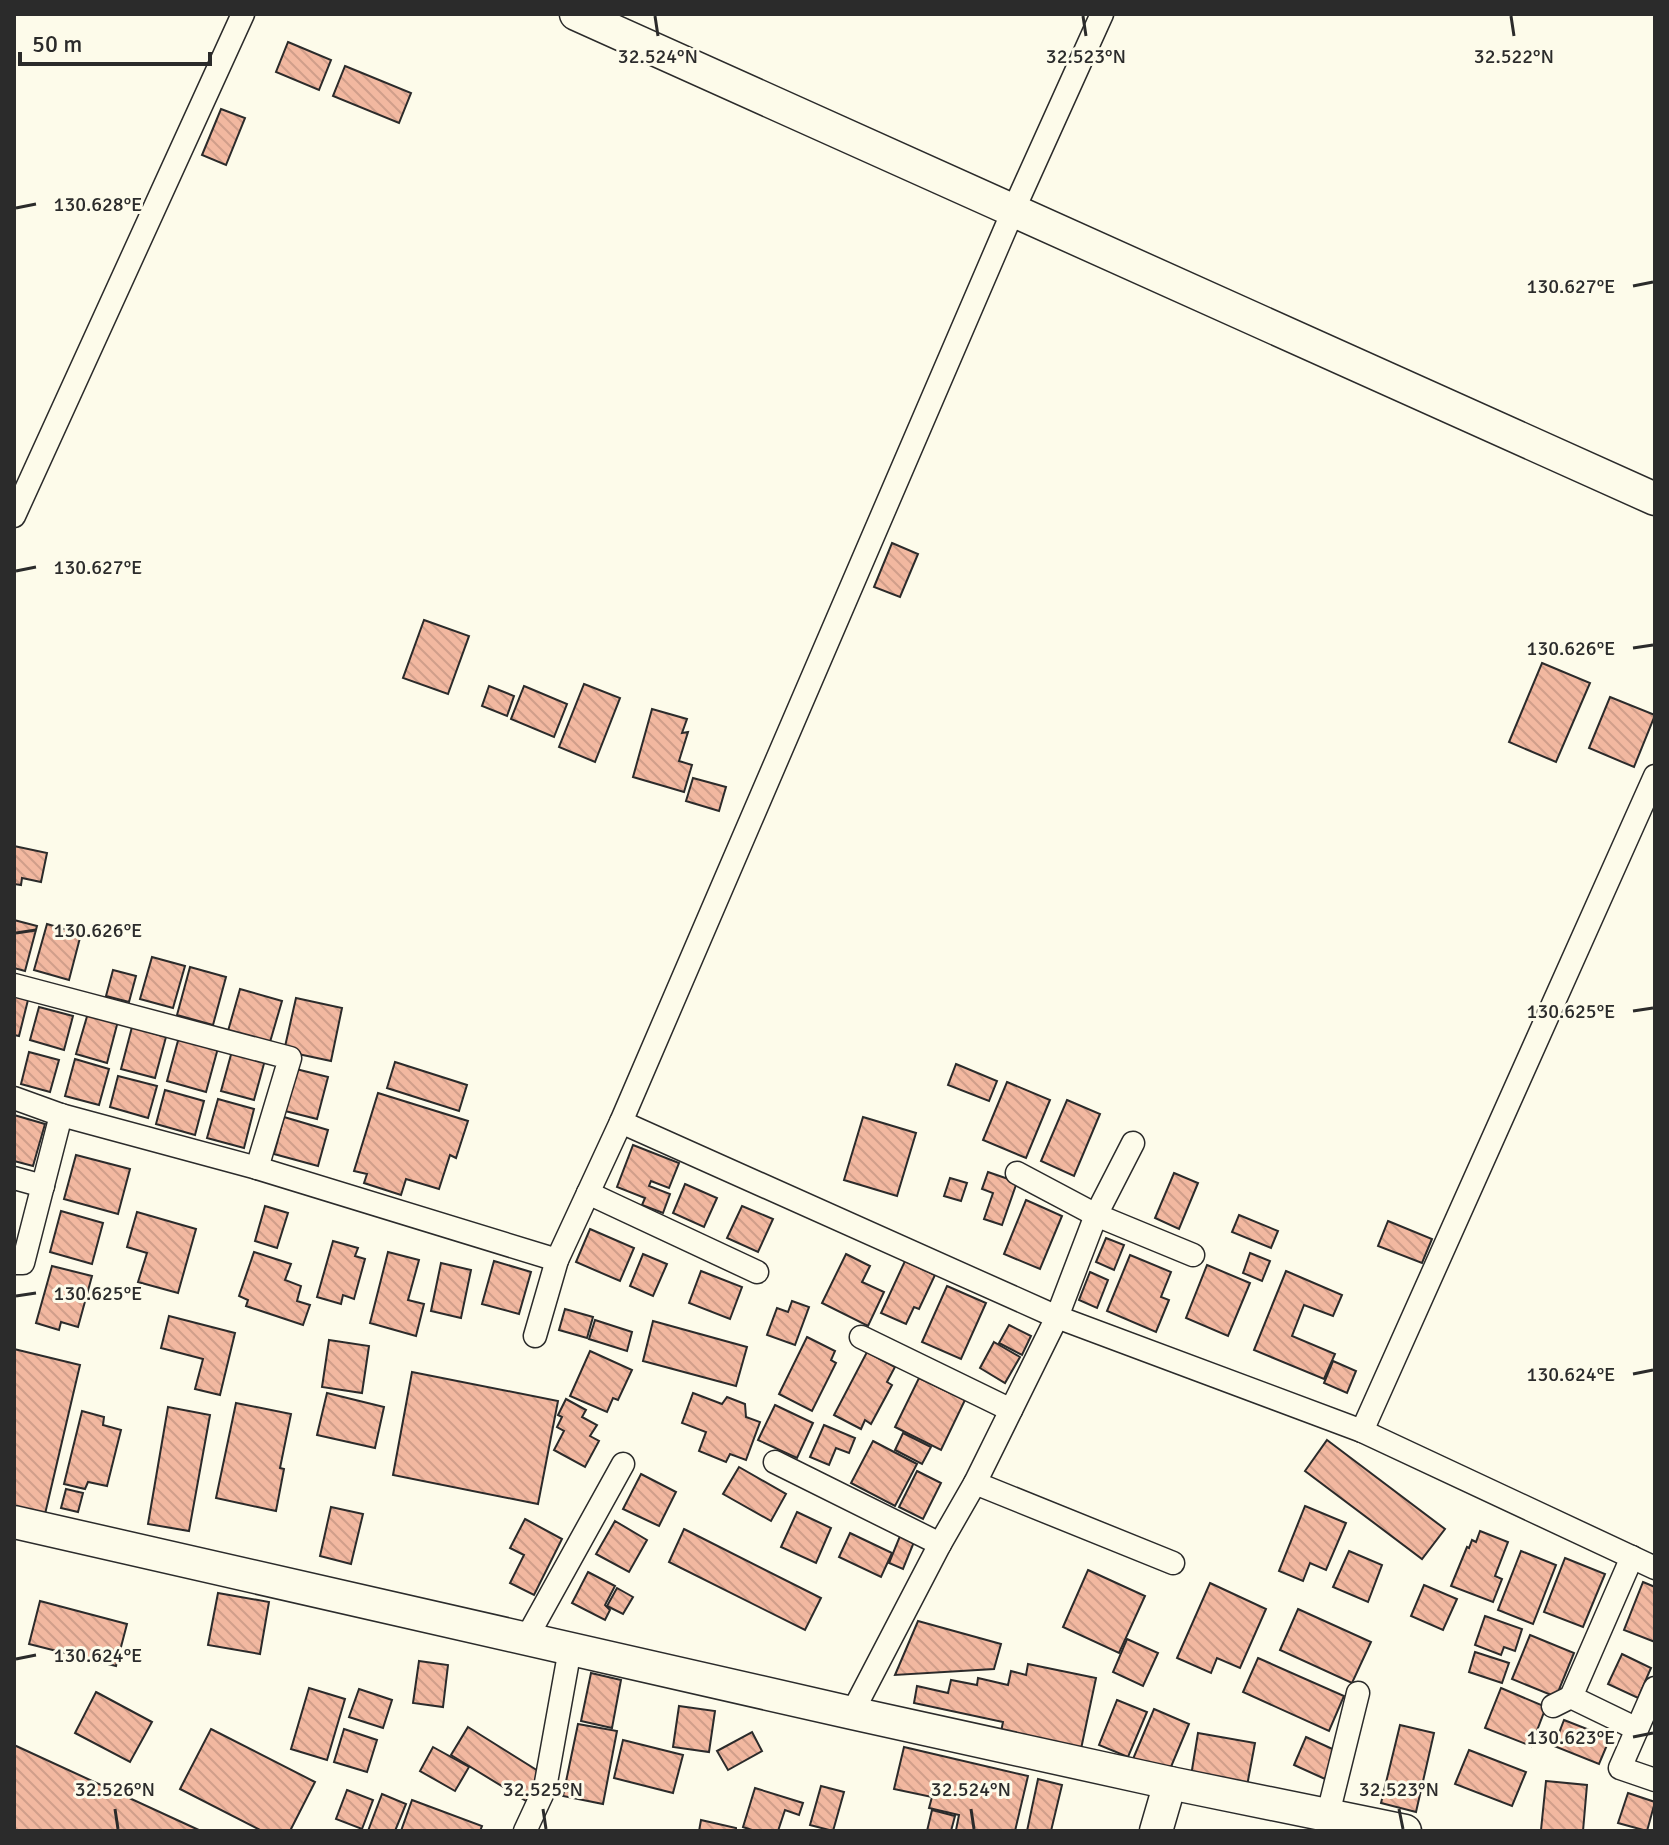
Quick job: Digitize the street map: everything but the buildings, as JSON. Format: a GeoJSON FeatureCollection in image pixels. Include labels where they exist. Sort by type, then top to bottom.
{"type":"FeatureCollection","features":[{"type":"Feature","properties":{"kind":"street"},"geometry":{"type":"LineString","coordinates":[[14,516],[243,14]]}},
{"type":"Feature","properties":{"kind":"street"},"geometry":{"type":"LineString","coordinates":[[576,14],[1655,499]]}},
{"type":"Feature","properties":{"kind":"street"},"geometry":{"type":"LineString","coordinates":[[535,1336],[557,1260],[621,1122],[1013,211],[1102,14]]}},
{"type":"Feature","properties":{"kind":"street"},"geometry":{"type":"LineString","coordinates":[[1362,1431],[1655,776]]}},
{"type":"Feature","properties":{"kind":"street"},"geometry":{"type":"LineString","coordinates":[[14,985],[290,1058],[257,1168]]}},
{"type":"Feature","properties":{"kind":"street"},"geometry":{"type":"LineString","coordinates":[[14,1098],[61,1115],[257,1168],[557,1260]]}},
{"type":"Feature","properties":{"kind":"street"},"geometry":{"type":"LineString","coordinates":[[14,1263],[23,1263],[61,1115]]}},
{"type":"Feature","properties":{"kind":"street"},"geometry":{"type":"LineString","coordinates":[[621,1122],[1057,1317],[1362,1431],[1655,1568]]}},
{"type":"Feature","properties":{"kind":"street"},"geometry":{"type":"LineString","coordinates":[[852,1713],[975,1483],[1057,1317],[1096,1215],[1133,1143]]}},
{"type":"Feature","properties":{"kind":"street"},"geometry":{"type":"LineString","coordinates":[[1017,1173],[1096,1215],[1193,1255]]}},
{"type":"Feature","properties":{"kind":"street"},"geometry":{"type":"LineString","coordinates":[[14,1178],[43,1186]]}},
{"type":"Feature","properties":{"kind":"street"},"geometry":{"type":"LineString","coordinates":[[588,1193],[757,1272]]}},
{"type":"Feature","properties":{"kind":"street"},"geometry":{"type":"LineString","coordinates":[[861,1337],[1011,1410]]}},
{"type":"Feature","properties":{"kind":"street"},"geometry":{"type":"LineString","coordinates":[[775,1462],[940,1544]]}},
{"type":"Feature","properties":{"kind":"street"},"geometry":{"type":"LineString","coordinates":[[526,1639],[623,1464]]}},
{"type":"Feature","properties":{"kind":"street"},"geometry":{"type":"LineString","coordinates":[[975,1483],[1173,1563]]}},
{"type":"Feature","properties":{"kind":"street"},"geometry":{"type":"LineString","coordinates":[[14,1522],[852,1713],[1405,1831]]}},
{"type":"Feature","properties":{"kind":"street"},"geometry":{"type":"LineString","coordinates":[[1632,1557],[1562,1702],[1637,1729]]}},
{"type":"Feature","properties":{"kind":"street"},"geometry":{"type":"LineString","coordinates":[[525,1831],[545,1788],[570,1649]]}},
{"type":"Feature","properties":{"kind":"street"},"geometry":{"type":"LineString","coordinates":[[1655,1688],[1620,1768],[1655,1780]]}},
{"type":"Feature","properties":{"kind":"street"},"geometry":{"type":"LineString","coordinates":[[1328,1814],[1358,1693]]}},
{"type":"Feature","properties":{"kind":"street"},"geometry":{"type":"LineString","coordinates":[[1156,1831],[1170,1783]]}}]}
